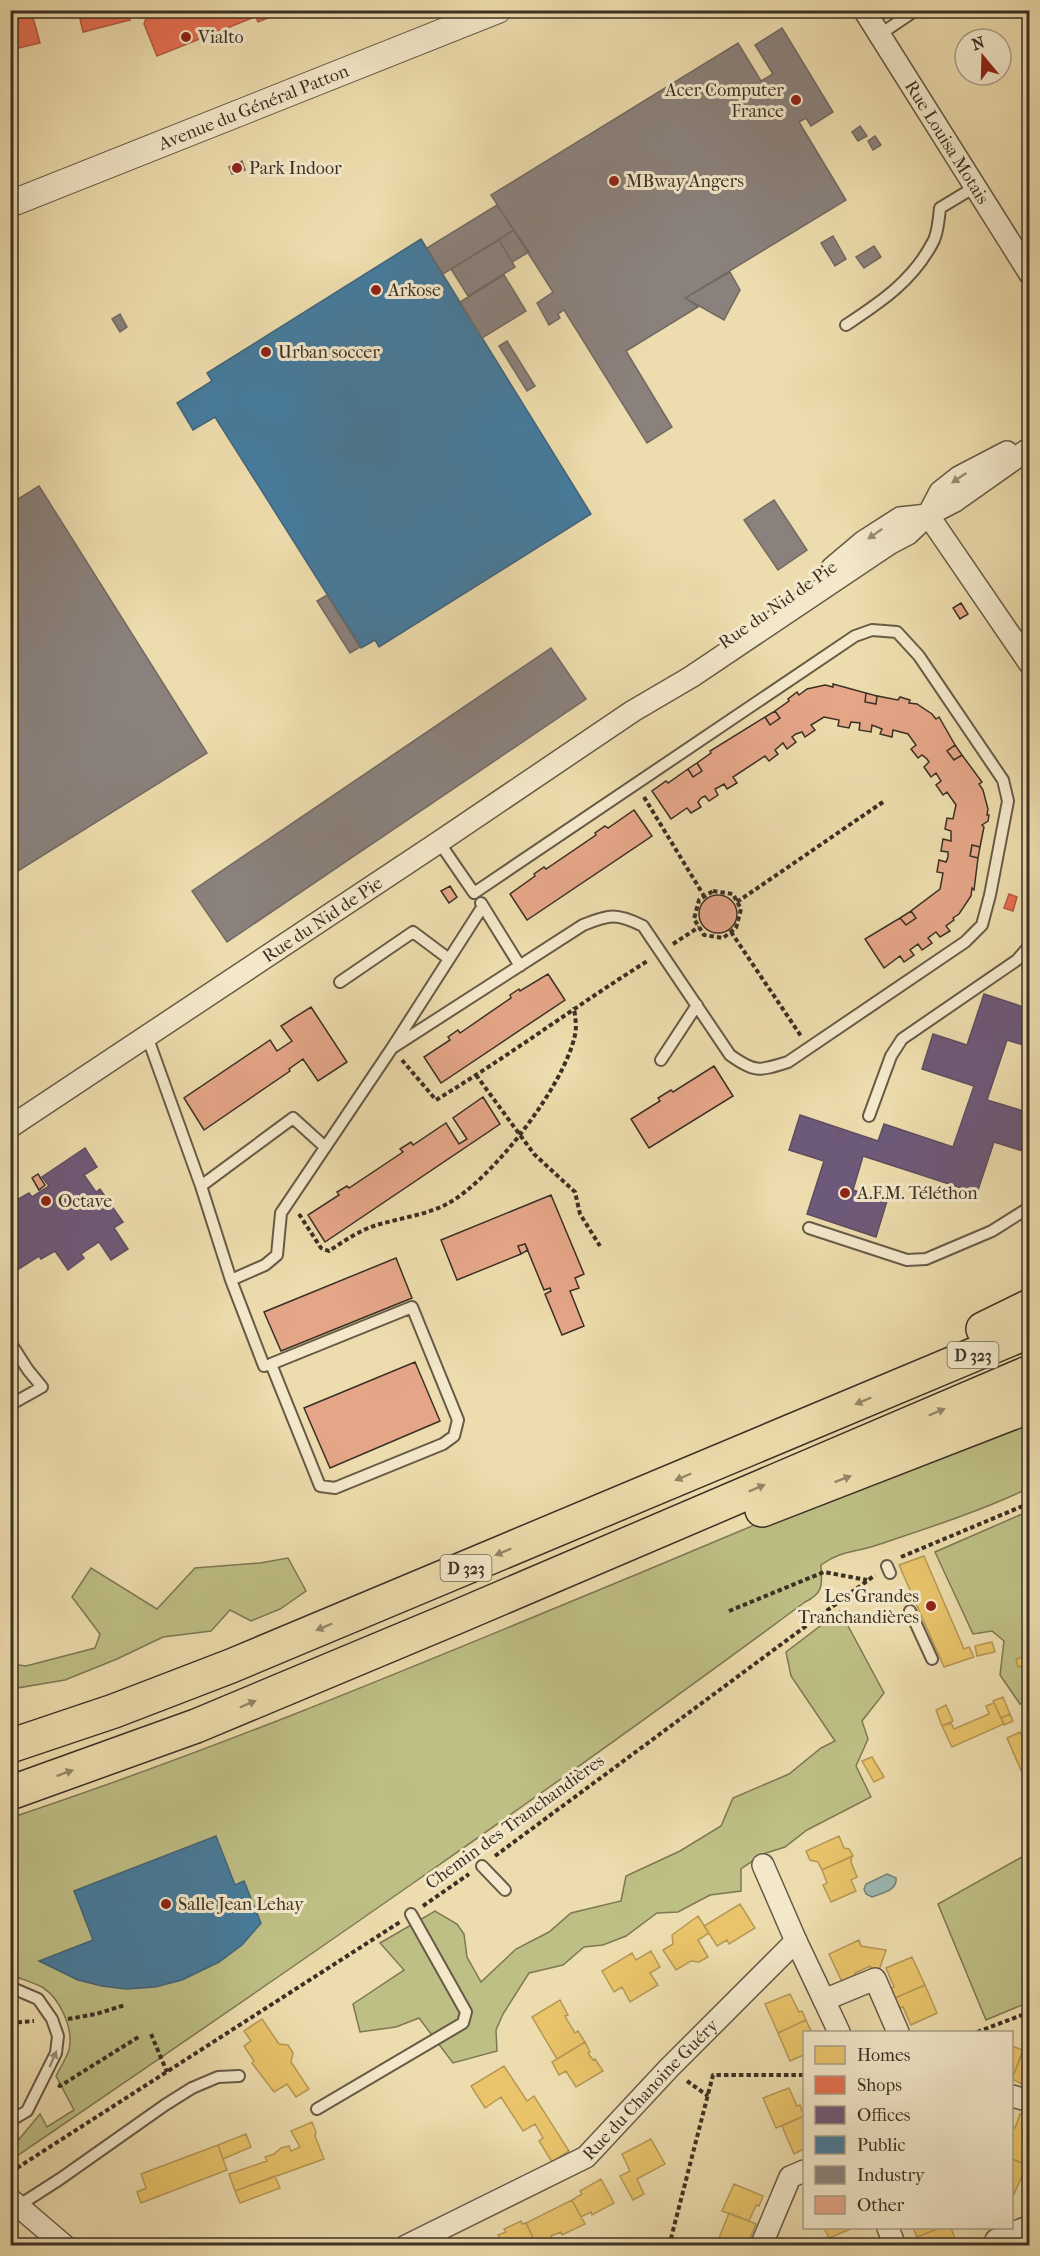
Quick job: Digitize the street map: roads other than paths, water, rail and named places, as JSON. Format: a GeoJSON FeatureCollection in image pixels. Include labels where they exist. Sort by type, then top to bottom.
{"type":"FeatureCollection","features":[{"type":"Feature","properties":{"kind":"highway"},"geometry":{"type":"LineString","coordinates":[[917,1379],[972,1334],[1029,1306]]}},
{"type":"Feature","properties":{"kind":"highway","name":"D 323"},"geometry":{"type":"LineString","coordinates":[[10,1746],[114,1711],[231,1666],[1029,1331]]}},
{"type":"Feature","properties":{"kind":"highway","name":"D 323"},"geometry":{"type":"LineString","coordinates":[[10,1793],[196,1725],[452,1619],[1029,1372]]}},
{"type":"Feature","properties":{"kind":"highway"},"geometry":{"type":"LineString","coordinates":[[452,1619],[517,1605],[1029,1406]]}},
{"type":"Feature","properties":{"kind":"highway"},"geometry":{"type":"LineString","coordinates":[[992,1421],[1029,1411]]}},
{"type":"Feature","properties":{"kind":"street","name":"Avenue du Général Patton"},"geometry":{"type":"LineString","coordinates":[[10,204],[498,10]]}},
{"type":"Feature","properties":{"kind":"street","name":"Rue Louisa Motais"},"geometry":{"type":"LineString","coordinates":[[875,19],[1029,274]]}},
{"type":"Feature","properties":{"kind":"street"},"geometry":{"type":"LineString","coordinates":[[1029,441],[959,477],[940,492],[928,515],[1029,664]]}},
{"type":"Feature","properties":{"kind":"street","name":"Rue du Nid de Pie"},"geometry":{"type":"LineString","coordinates":[[10,1127],[633,711],[685,670],[819,578],[879,530],[900,518],[928,515],[955,501],[1029,448]]}},
{"type":"Feature","properties":{"kind":"street"},"geometry":{"type":"LineString","coordinates":[[763,1864],[839,2031]]}},
{"type":"Feature","properties":{"kind":"street","name":"Rue du Chanoine Guéry"},"geometry":{"type":"LineString","coordinates":[[407,2245],[586,2157],[669,2068],[796,1941]]}},
{"type":"Feature","properties":{"kind":"street"},"geometry":{"type":"LineString","coordinates":[[824,2000],[875,1979],[898,2031]]}},
{"type":"Feature","properties":{"kind":"street"},"geometry":{"type":"LineString","coordinates":[[1013,2097],[1029,2101]]}},
{"type":"Feature","properties":{"kind":"street"},"geometry":{"type":"LineString","coordinates":[[761,2246],[790,2177],[803,2171]]}},
{"type":"Feature","properties":{"kind":"street"},"geometry":{"type":"LineString","coordinates":[[14,2202],[64,2246]]}},
{"type":"Feature","properties":{"kind":"street"},"geometry":{"type":"LineString","coordinates":[[994,2238],[1029,2226]]}},
{"type":"Feature","properties":{"kind":"street"},"geometry":{"type":"LineString","coordinates":[[888,2229],[896,2246]]}},
{"type":"Feature","properties":{"kind":"lane"},"geometry":{"type":"LineString","coordinates":[[875,19],[916,10]]}},
{"type":"Feature","properties":{"kind":"lane"},"geometry":{"type":"LineString","coordinates":[[846,325],[887,298],[902,283],[919,263],[934,239],[940,208],[975,188]]}},
{"type":"Feature","properties":{"kind":"lane"},"geometry":{"type":"LineString","coordinates":[[392,1048],[583,925],[606,915],[627,918],[643,926],[730,1055],[747,1067],[764,1070],[788,1062],[965,942],[982,925],[1008,801],[1003,780],[919,656],[897,632],[872,630],[855,636],[474,893]]}},
{"type":"Feature","properties":{"kind":"lane"},"geometry":{"type":"LineString","coordinates":[[439,842],[483,906],[520,966]]}},
{"type":"Feature","properties":{"kind":"lane"},"geometry":{"type":"LineString","coordinates":[[231,1280],[265,1265],[277,1256],[281,1213],[392,1048],[483,906]]}},
{"type":"Feature","properties":{"kind":"lane"},"geometry":{"type":"LineString","coordinates":[[340,982],[413,932],[449,959]]}},
{"type":"Feature","properties":{"kind":"lane"},"geometry":{"type":"LineString","coordinates":[[870,1116],[891,1056],[902,1039],[1017,960],[1029,945]]}},
{"type":"Feature","properties":{"kind":"lane"},"geometry":{"type":"LineString","coordinates":[[661,1060],[697,1005]]}},
{"type":"Feature","properties":{"kind":"lane"},"geometry":{"type":"LineString","coordinates":[[147,1036],[201,1186],[231,1280],[264,1366],[412,1307],[458,1420],[454,1436],[443,1444],[335,1488],[320,1486],[271,1364]]}},
{"type":"Feature","properties":{"kind":"lane"},"geometry":{"type":"LineString","coordinates":[[201,1186],[293,1118],[325,1147]]}},
{"type":"Feature","properties":{"kind":"lane"},"geometry":{"type":"LineString","coordinates":[[809,1228],[907,1260],[926,1259],[992,1232],[1029,1207]]}},
{"type":"Feature","properties":{"kind":"lane"},"geometry":{"type":"LineString","coordinates":[[10,1342],[42,1387],[10,1405]]}},
{"type":"Feature","properties":{"kind":"lane"},"geometry":{"type":"LineString","coordinates":[[910,1611],[932,1659]]}},
{"type":"Feature","properties":{"kind":"lane"},"geometry":{"type":"LineString","coordinates":[[482,1866],[505,1890]]}},
{"type":"Feature","properties":{"kind":"lane"},"geometry":{"type":"LineString","coordinates":[[317,2109],[463,2023],[466,2012],[411,1914]]}},
{"type":"Feature","properties":{"kind":"lane"},"geometry":{"type":"LineString","coordinates":[[10,1986],[38,1999],[52,2019],[58,2036],[56,2053],[27,2112],[10,2121]]}},
{"type":"Feature","properties":{"kind":"lane"},"geometry":{"type":"LineString","coordinates":[[14,2202],[60,2179],[192,2088],[219,2077],[239,2076]]}},
{"type":"Feature","properties":{"kind":"water"},"geometry":{"type":"Polygon","coordinates":[[[887,1874],[896,1878],[892,1888],[872,1897],[866,1894],[864,1889],[866,1884],[887,1874]]]}},
{"type":"Feature","properties":{"kind":"place","name":"Vialto"},"geometry":{"type":"Point","coordinates":[186,37]}},
{"type":"Feature","properties":{"kind":"place","name":"Acer Computer France"},"geometry":{"type":"Point","coordinates":[796,100]}},
{"type":"Feature","properties":{"kind":"place","name":"Park Indoor"},"geometry":{"type":"Point","coordinates":[237,168]}},
{"type":"Feature","properties":{"kind":"place","name":"MBway Angers"},"geometry":{"type":"Point","coordinates":[614,181]}},
{"type":"Feature","properties":{"kind":"place","name":"Arkose"},"geometry":{"type":"Point","coordinates":[376,290]}},
{"type":"Feature","properties":{"kind":"place","name":"Urban soccer"},"geometry":{"type":"Point","coordinates":[266,352]}},
{"type":"Feature","properties":{"kind":"place","name":"A.F.M. Téléthon"},"geometry":{"type":"Point","coordinates":[845,1193]}},
{"type":"Feature","properties":{"kind":"place","name":"Octave"},"geometry":{"type":"Point","coordinates":[46,1201]}},
{"type":"Feature","properties":{"kind":"place","name":"Les Grandes Tranchandières"},"geometry":{"type":"Point","coordinates":[931,1606]}},
{"type":"Feature","properties":{"kind":"place","name":"Salle Jean Lehay"},"geometry":{"type":"Point","coordinates":[166,1904]}}]}
